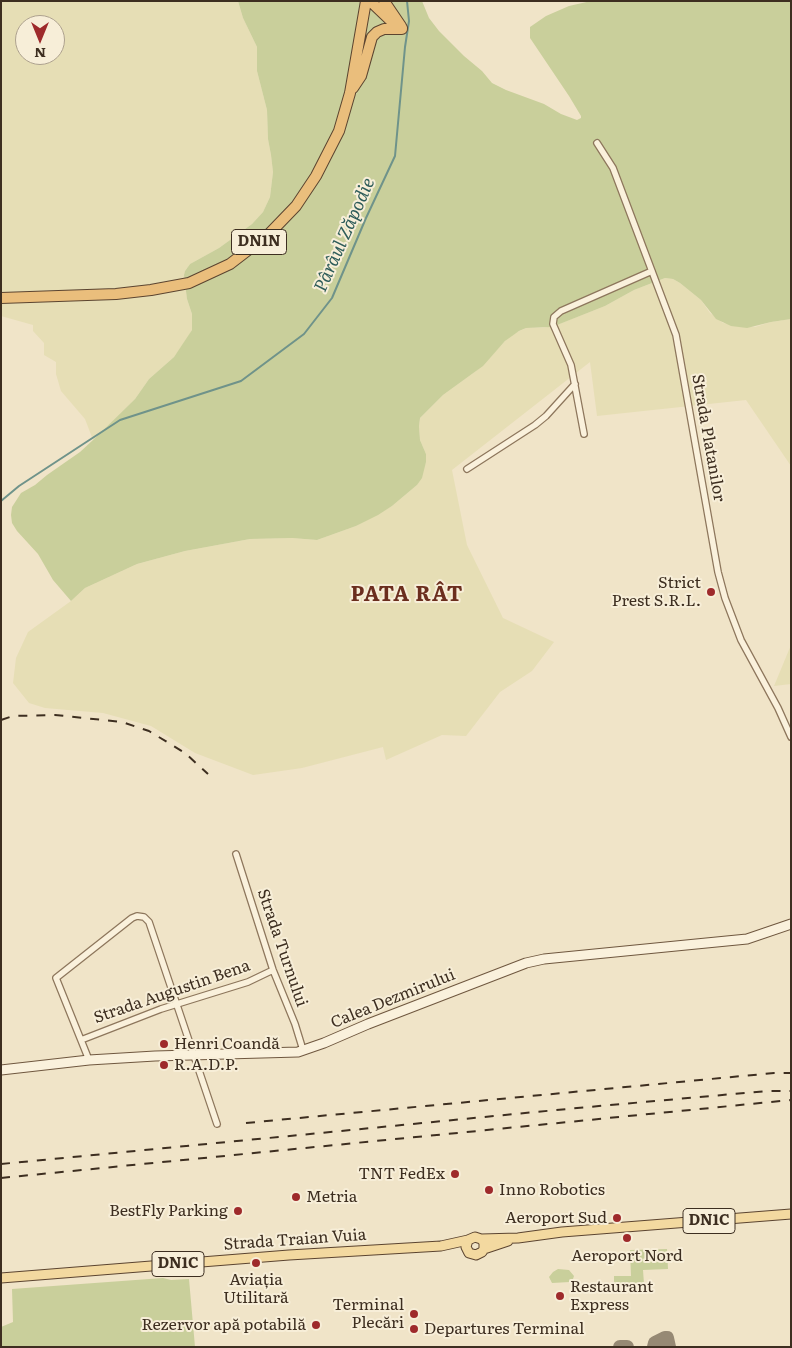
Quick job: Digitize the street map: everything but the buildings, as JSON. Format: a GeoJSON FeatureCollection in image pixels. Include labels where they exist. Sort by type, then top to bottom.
{"type":"FeatureCollection","features":[{"type":"Feature","properties":{"kind":"highway"},"geometry":{"type":"LineString","coordinates":[[368,1],[402,29]]}},
{"type":"Feature","properties":{"kind":"highway","name":"DN1N"},"geometry":{"type":"LineString","coordinates":[[1,298],[74,297],[151,290],[189,284],[230,264],[268,234],[296,206],[316,176],[339,131],[350,93],[368,1]]}},
{"type":"Feature","properties":{"kind":"highway"},"geometry":{"type":"LineString","coordinates":[[384,1],[402,29]]}},
{"type":"Feature","properties":{"kind":"highway","name":"DN1N"},"geometry":{"type":"LineString","coordinates":[[350,93],[361,76],[372,37],[384,28],[402,29]]}},
{"type":"Feature","properties":{"kind":"main road","name":"Calea Dezmirului"},"geometry":{"type":"LineString","coordinates":[[1,1070],[89,1060],[303,1050],[526,963],[544,959],[747,939],[791,924]]}},
{"type":"Feature","properties":{"kind":"main road","name":"Strada Traian Vuia"},"geometry":{"type":"LineString","coordinates":[[1,1278],[274,1256],[441,1246],[475,1237],[481,1239],[518,1238],[562,1232],[791,1214]]}},
{"type":"Feature","properties":{"kind":"main road","name":"Strada Traian Vuia"},"geometry":{"type":"LineString","coordinates":[[441,1246],[467,1250],[476,1256],[484,1249],[518,1238]]}},
{"type":"Feature","properties":{"kind":"main road"},"geometry":{"type":"LineString","coordinates":[[481,1239],[484,1242],[484,1249]]}},
{"type":"Feature","properties":{"kind":"main road"},"geometry":{"type":"LineString","coordinates":[[467,1250],[466,1243],[468,1240]]}},
{"type":"Feature","properties":{"kind":"street","name":"Strada Platanilor"},"geometry":{"type":"LineString","coordinates":[[597,143],[613,168],[676,335],[718,572],[725,598],[740,640],[778,708],[791,737]]}},
{"type":"Feature","properties":{"kind":"street"},"geometry":{"type":"LineString","coordinates":[[584,434],[568,356],[554,324],[555,314],[652,271]]}},
{"type":"Feature","properties":{"kind":"street"},"geometry":{"type":"LineString","coordinates":[[467,469],[535,425],[546,416],[575,384]]}},
{"type":"Feature","properties":{"kind":"street","name":"Strada Turnului"},"geometry":{"type":"LineString","coordinates":[[236,854],[273,970],[295,1024],[303,1050]]}},
{"type":"Feature","properties":{"kind":"street"},"geometry":{"type":"LineString","coordinates":[[89,1060],[56,978],[132,918],[144,917],[149,922],[216,1124]]}},
{"type":"Feature","properties":{"kind":"street","name":"Strada Augustin Bena"},"geometry":{"type":"LineString","coordinates":[[81,1040],[152,1012],[248,982],[273,970]]}},
{"type":"Feature","properties":{"kind":"shaded area"},"geometry":{"type":"Polygon","coordinates":[[[1,1],[238,1],[243,18],[257,47],[257,71],[267,110],[268,139],[273,172],[270,197],[263,212],[252,224],[219,248],[190,264],[185,271],[187,299],[193,322],[188,338],[174,357],[149,379],[135,399],[93,440],[85,419],[61,391],[56,374],[56,362],[44,355],[44,343],[33,331],[33,325],[1,316],[1,1]]]}},
{"type":"Feature","properties":{"kind":"shaded area"},"geometry":{"type":"Polygon","coordinates":[[[665,278],[673,279],[680,283],[701,300],[710,313],[723,323],[755,327],[791,319],[791,466],[746,400],[597,416],[590,362],[452,470],[467,545],[503,618],[554,642],[532,671],[500,692],[466,736],[442,735],[386,760],[383,747],[302,768],[253,775],[195,753],[151,726],[103,713],[45,708],[29,703],[13,683],[16,658],[28,632],[71,601],[85,588],[137,564],[185,551],[250,539],[292,538],[317,540],[356,526],[392,506],[417,485],[426,462],[426,454],[420,440],[420,418],[443,395],[476,371],[511,335],[526,328],[543,328],[559,324],[605,306],[634,290],[665,278]]]}},
{"type":"Feature","properties":{"kind":"shaded area"},"geometry":{"type":"Polygon","coordinates":[[[791,645],[791,684],[774,686],[791,645]]]}},
{"type":"Feature","properties":{"kind":"green space"},"geometry":{"type":"Polygon","coordinates":[[[238,1],[422,1],[429,18],[439,31],[482,71],[492,83],[577,120],[581,116],[530,38],[530,27],[546,16],[569,6],[591,1],[791,1],[791,319],[747,328],[731,326],[716,319],[701,300],[680,283],[673,279],[665,278],[634,290],[605,306],[552,327],[526,328],[505,341],[483,366],[443,395],[420,418],[420,440],[426,454],[422,478],[417,485],[378,515],[356,526],[317,540],[292,538],[250,539],[185,551],[137,564],[85,588],[71,601],[53,580],[38,554],[17,531],[12,523],[12,507],[21,493],[80,452],[93,440],[135,399],[149,379],[174,357],[192,330],[192,314],[187,299],[185,271],[190,264],[219,248],[252,224],[263,212],[270,197],[273,172],[268,139],[267,110],[257,71],[257,47],[243,18],[238,1]]]}},
{"type":"Feature","properties":{"kind":"green space"},"geometry":{"type":"Polygon","coordinates":[[[667,1249],[668,1269],[643,1270],[644,1284],[614,1285],[614,1276],[631,1276],[630,1250],[667,1249]]]}},
{"type":"Feature","properties":{"kind":"green space"},"geometry":{"type":"Polygon","coordinates":[[[558,1269],[569,1270],[574,1276],[573,1279],[570,1282],[552,1283],[549,1277],[558,1269]]]}},
{"type":"Feature","properties":{"kind":"green space"},"geometry":{"type":"Polygon","coordinates":[[[163,1278],[171,1280],[189,1279],[195,1347],[1,1347],[1,1327],[13,1322],[12,1289],[163,1278]]]}},
{"type":"Feature","properties":{"kind":"waterway","name":"Pârâul Zăpodie"},"geometry":{"type":"LineString","coordinates":[[1,501],[19,486],[120,420],[241,381],[304,334],[332,298],[395,156],[409,21],[407,1]]}},
{"type":"Feature","properties":{"kind":"taxiway"},"geometry":{"type":"LineString","coordinates":[[654,1347],[655,1343],[665,1338],[667,1338],[669,1347]]}},
{"type":"Feature","properties":{"kind":"taxiway"},"geometry":{"type":"LineString","coordinates":[[620,1347],[627,1347]]}},
{"type":"Feature","properties":{"kind":"railway"},"geometry":{"type":"LineString","coordinates":[[1,720],[13,716],[55,715],[122,722],[149,731],[185,753],[208,774]]}},
{"type":"Feature","properties":{"kind":"railway"},"geometry":{"type":"LineString","coordinates":[[246,1123],[774,1073],[791,1073]]}},
{"type":"Feature","properties":{"kind":"railway"},"geometry":{"type":"LineString","coordinates":[[1,1164],[577,1108],[767,1091],[791,1091]]}},
{"type":"Feature","properties":{"kind":"railway"},"geometry":{"type":"LineString","coordinates":[[1,1178],[791,1100]]}},
{"type":"Feature","properties":{"kind":"place","name":"Strict Prest S.R.L."},"geometry":{"type":"Point","coordinates":[711,592]}},
{"type":"Feature","properties":{"kind":"place","name":"Henri Coandă"},"geometry":{"type":"Point","coordinates":[164,1044]}},
{"type":"Feature","properties":{"kind":"place","name":"R.A.D.P."},"geometry":{"type":"Point","coordinates":[164,1065]}},
{"type":"Feature","properties":{"kind":"place","name":"TNT FedEx"},"geometry":{"type":"Point","coordinates":[455,1174]}},
{"type":"Feature","properties":{"kind":"place","name":"Inno Robotics"},"geometry":{"type":"Point","coordinates":[489,1190]}},
{"type":"Feature","properties":{"kind":"place","name":"Metria"},"geometry":{"type":"Point","coordinates":[296,1197]}},
{"type":"Feature","properties":{"kind":"place","name":"BestFly Parking"},"geometry":{"type":"Point","coordinates":[238,1211]}},
{"type":"Feature","properties":{"kind":"place","name":"Aeroport Sud"},"geometry":{"type":"Point","coordinates":[617,1218]}},
{"type":"Feature","properties":{"kind":"place","name":"Aeroport Nord"},"geometry":{"type":"Point","coordinates":[627,1238]}},
{"type":"Feature","properties":{"kind":"place","name":"Aviația Utilitară"},"geometry":{"type":"Point","coordinates":[256,1263]}},
{"type":"Feature","properties":{"kind":"place","name":"Restaurant Express"},"geometry":{"type":"Point","coordinates":[560,1296]}},
{"type":"Feature","properties":{"kind":"place","name":"Terminal Plecări"},"geometry":{"type":"Point","coordinates":[414,1314]}},
{"type":"Feature","properties":{"kind":"place","name":"Rezervor apă potabilă"},"geometry":{"type":"Point","coordinates":[316,1325]}},
{"type":"Feature","properties":{"kind":"place","name":"Departures Terminal"},"geometry":{"type":"Point","coordinates":[414,1329]}},
{"type":"Feature","properties":{"kind":"district","name":"PATA RÂT"},"geometry":{"type":"Point","coordinates":[407,595]}}]}
